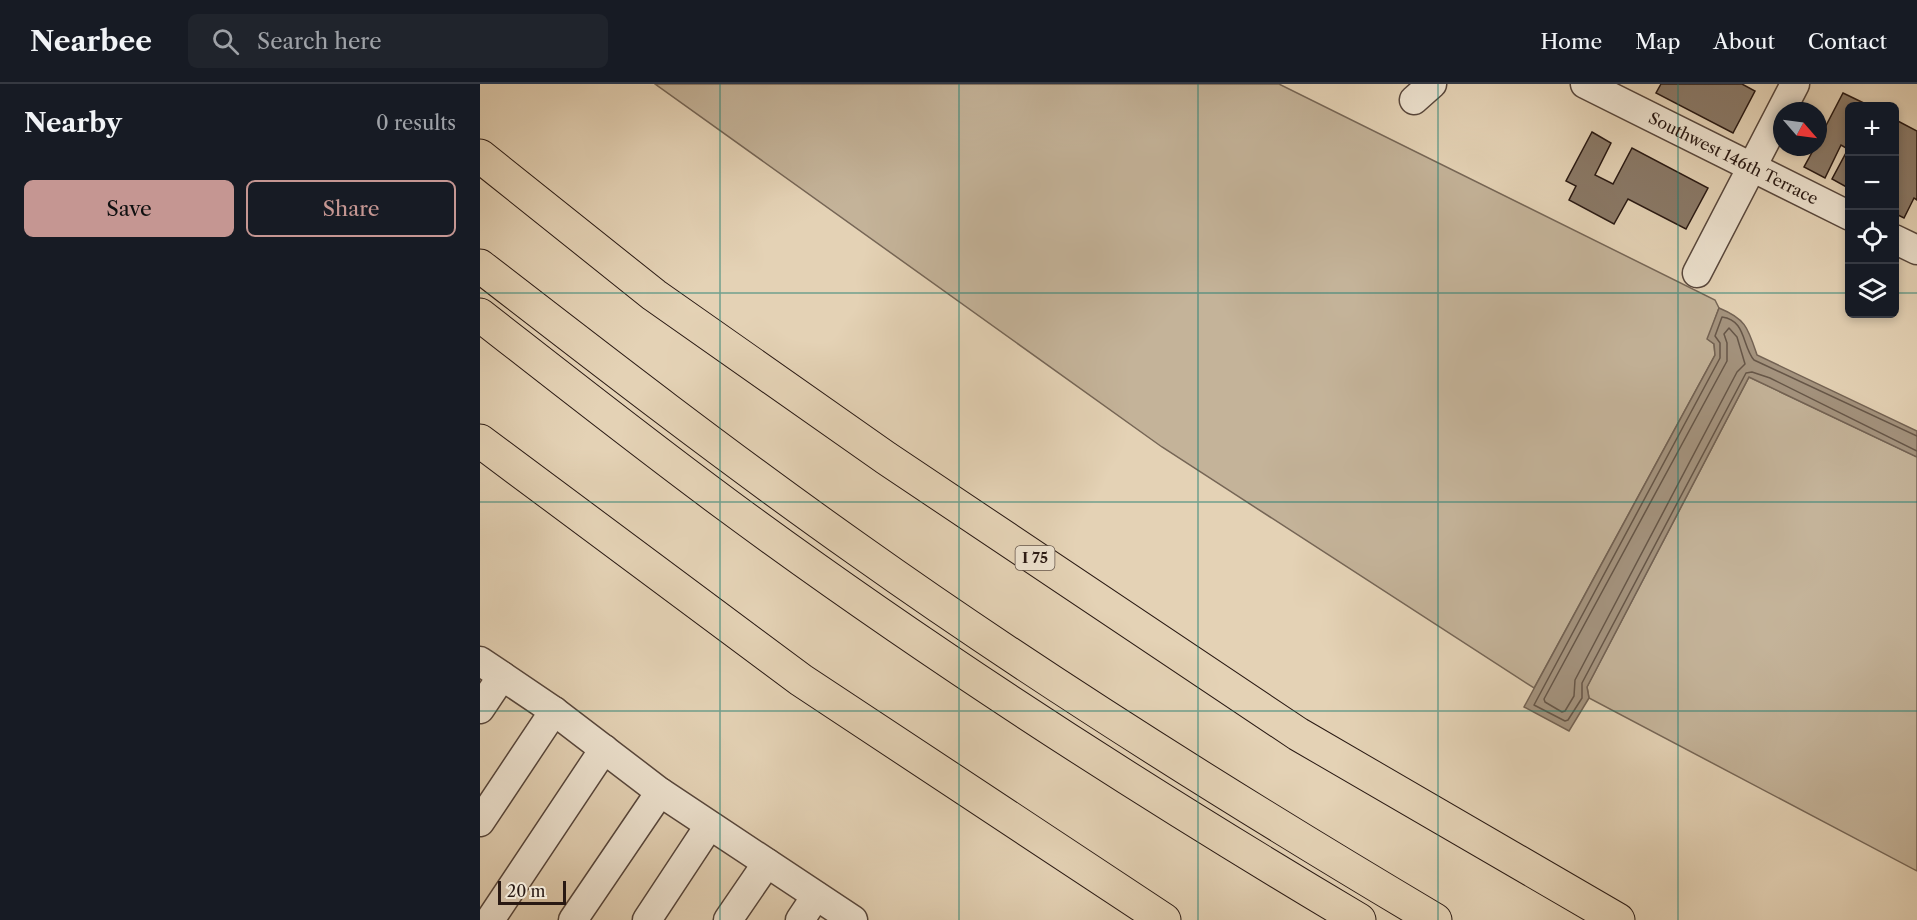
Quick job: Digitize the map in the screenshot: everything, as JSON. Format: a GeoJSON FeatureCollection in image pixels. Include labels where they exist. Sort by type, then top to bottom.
{"type":"FeatureCollection","features":[{"type":"Feature","properties":{"kind":"highway","name":"I 75"},"geometry":{"type":"LineString","coordinates":[[480,156],[654,296],[886,458],[1298,734],[1618,920]]}},
{"type":"Feature","properties":{"kind":"highway"},"geometry":{"type":"LineString","coordinates":[[480,266],[752,474],[948,612],[1205,781],[1435,920]]}},
{"type":"Feature","properties":{"kind":"highway"},"geometry":{"type":"LineString","coordinates":[[480,315],[719,499],[835,582],[1124,777],[1359,920]]}},
{"type":"Feature","properties":{"kind":"highway"},"geometry":{"type":"LineString","coordinates":[[480,441],[801,680],[1164,920]]}},
{"type":"Feature","properties":{"kind":"street","name":"Southwest 146th Terrace"},"geometry":{"type":"LineString","coordinates":[[1585,84],[1845,214]]}},
{"type":"Feature","properties":{"kind":"street"},"geometry":{"type":"LineString","coordinates":[[1697,273],[1795,84]]}},
{"type":"Feature","properties":{"kind":"street"},"geometry":{"type":"LineString","coordinates":[[1899,241],[1917,250]]}},
{"type":"Feature","properties":{"kind":"street"},"geometry":{"type":"LineString","coordinates":[[480,709],[491,668],[554,711],[660,792],[853,920]]}},
{"type":"Feature","properties":{"kind":"street"},"geometry":{"type":"LineString","coordinates":[[480,822],[554,711]]}},
{"type":"Feature","properties":{"kind":"street"},"geometry":{"type":"LineString","coordinates":[[490,920],[604,749]]}},
{"type":"Feature","properties":{"kind":"street"},"geometry":{"type":"LineString","coordinates":[[573,920],[660,792]]}},
{"type":"Feature","properties":{"kind":"street"},"geometry":{"type":"LineString","coordinates":[[647,920],[709,826]]}},
{"type":"Feature","properties":{"kind":"street"},"geometry":{"type":"LineString","coordinates":[[728,920],[767,863]]}},
{"type":"Feature","properties":{"kind":"street"},"geometry":{"type":"LineString","coordinates":[[800,920],[816,896]]}},
{"type":"Feature","properties":{"kind":"shaded area"},"geometry":{"type":"Polygon","coordinates":[[[655,84],[1279,84],[1715,300],[1719,308],[1708,339],[1714,344],[1715,355],[1534,688],[1162,447],[655,84]]]}},
{"type":"Feature","properties":{"kind":"shaded area"},"geometry":{"type":"Polygon","coordinates":[[[1749,377],[1917,457],[1917,871],[1589,698],[1587,687],[1749,377]]]}},
{"type":"Feature","properties":{"kind":"water"},"geometry":{"type":"Polygon","coordinates":[[[1719,308],[1741,321],[1751,338],[1757,355],[1917,431],[1917,457],[1749,377],[1587,687],[1589,698],[1569,731],[1524,707],[1715,355],[1714,344],[1707,339],[1719,308]]]}},
{"type":"Feature","properties":{"kind":"building"},"geometry":{"type":"Polygon","coordinates":[[[1661,84],[1742,84],[1755,91],[1733,133],[1656,93],[1661,84]]]}},
{"type":"Feature","properties":{"kind":"building"},"geometry":{"type":"Polygon","coordinates":[[[1843,93],[1862,102],[1845,102],[1845,147],[1841,145],[1825,178],[1804,167],[1810,156],[1827,156],[1827,124],[1843,93]]]}},
{"type":"Feature","properties":{"kind":"building"},"geometry":{"type":"Polygon","coordinates":[[[1899,122],[1917,131],[1917,200],[1914,198],[1904,218],[1899,216],[1899,122]]]}},
{"type":"Feature","properties":{"kind":"building"},"geometry":{"type":"Polygon","coordinates":[[[1592,132],[1611,143],[1595,175],[1613,184],[1632,148],[1708,188],[1686,229],[1628,199],[1614,224],[1569,200],[1576,186],[1566,181],[1592,132]]]}},
{"type":"Feature","properties":{"kind":"building"},"geometry":{"type":"Polygon","coordinates":[[[1845,155],[1845,186],[1832,179],[1845,155]]]}}]}
